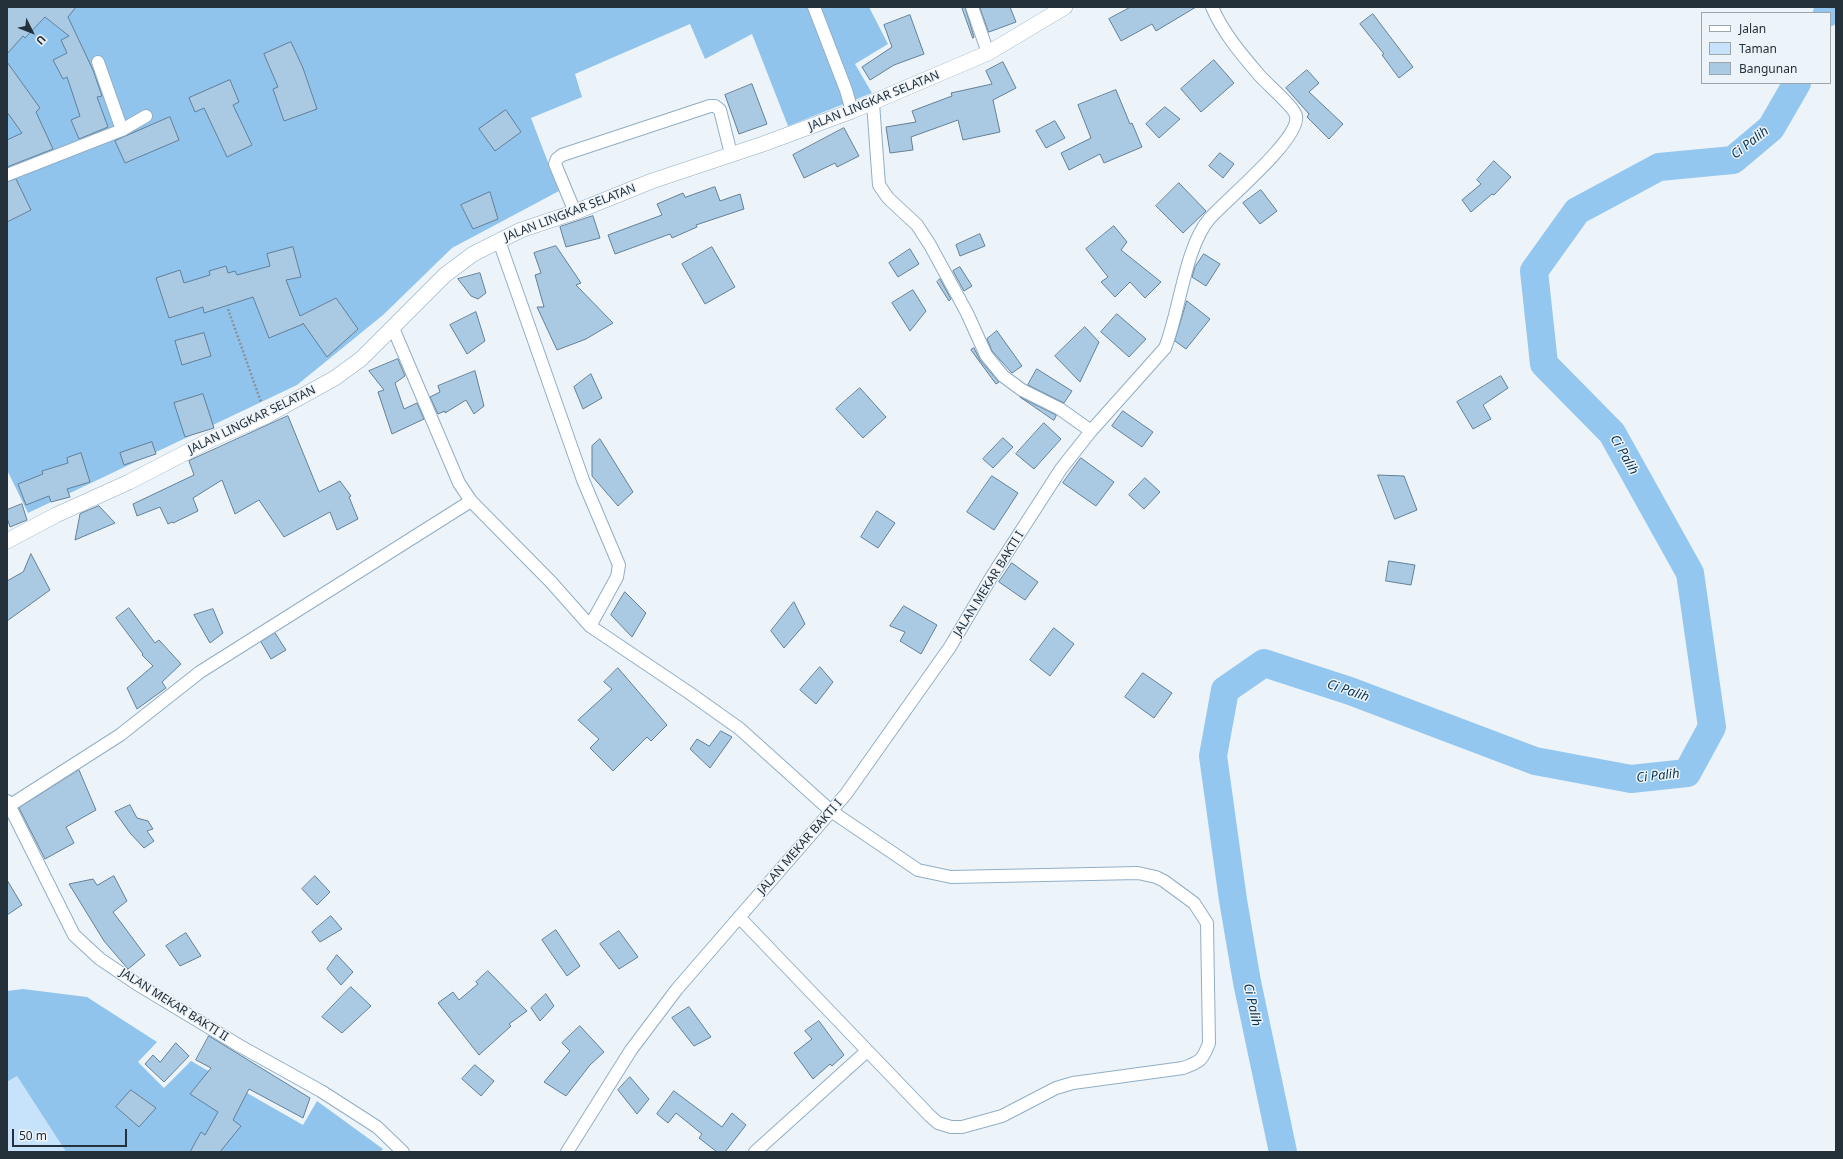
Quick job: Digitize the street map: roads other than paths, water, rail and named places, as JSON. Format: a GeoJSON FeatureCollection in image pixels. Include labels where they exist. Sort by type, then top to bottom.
{"type":"FeatureCollection","features":[{"type":"Feature","properties":{"kind":"street"},"geometry":{"type":"LineString","coordinates":[[814,7],[846,90],[852,111]]}},
{"type":"Feature","properties":{"kind":"street"},"geometry":{"type":"LineString","coordinates":[[972,7],[988,53]]}},
{"type":"Feature","properties":{"kind":"street","name":"JALAN LINGKAR SELATAN"},"geometry":{"type":"LineString","coordinates":[[7,540],[212,439],[266,416],[335,378],[361,359],[445,275],[473,254],[521,230],[575,212],[652,181],[806,129],[873,103],[988,53],[1065,7]]}},
{"type":"Feature","properties":{"kind":"street","name":"JALAN MEKAR BAKTI I"},"geometry":{"type":"LineString","coordinates":[[567,1152],[631,1050],[677,989],[831,811],[868,764],[950,647],[992,576],[1057,475],[1091,431],[1165,348],[1172,331],[1192,251],[1198,235],[1209,218],[1272,156],[1291,135],[1297,123],[1296,114],[1260,77],[1233,44],[1216,17],[1212,7]]}},
{"type":"Feature","properties":{"kind":"street"},"geometry":{"type":"LineString","coordinates":[[98,62],[122,130]]}},
{"type":"Feature","properties":{"kind":"street"},"geometry":{"type":"LineString","coordinates":[[873,103],[879,185],[888,198],[917,225],[930,245],[967,313],[986,355],[1003,376],[1022,390],[1060,409],[1091,431]]}},
{"type":"Feature","properties":{"kind":"street"},"geometry":{"type":"LineString","coordinates":[[575,212],[555,164],[557,158],[562,155],[710,106],[715,106],[720,110],[731,154]]}},
{"type":"Feature","properties":{"kind":"street"},"geometry":{"type":"LineString","coordinates":[[7,175],[122,130],[146,116]]}},
{"type":"Feature","properties":{"kind":"street"},"geometry":{"type":"LineString","coordinates":[[499,241],[583,480],[619,565],[617,577],[590,626]]}},
{"type":"Feature","properties":{"kind":"street"},"geometry":{"type":"LineString","coordinates":[[393,328],[459,483],[471,501],[551,582],[590,626],[740,729],[831,811],[918,870],[951,877],[1138,873],[1160,879],[1194,903],[1207,923],[1208,1043],[1205,1054],[1198,1063],[1183,1068],[1073,1083],[1056,1088],[1002,1116],[962,1127],[951,1127],[938,1123],[930,1116],[739,917]]}},
{"type":"Feature","properties":{"kind":"street"},"geometry":{"type":"LineString","coordinates":[[8,804],[120,735],[200,672],[471,501]]}},
{"type":"Feature","properties":{"kind":"street","name":"JALAN MEKAR BAKTI II"},"geometry":{"type":"LineString","coordinates":[[8,804],[74,935],[100,959],[137,984],[240,1046],[321,1091],[377,1127],[403,1152]]}},
{"type":"Feature","properties":{"kind":"street"},"geometry":{"type":"LineString","coordinates":[[755,1152],[867,1051]]}},
{"type":"Feature","properties":{"kind":"waterway","name":"Ci Palih"},"geometry":{"type":"LineString","coordinates":[[1827,12],[1829,7]]}},
{"type":"Feature","properties":{"kind":"waterway","name":"Ci Palih"},"geometry":{"type":"LineString","coordinates":[[1283,1152],[1247,982],[1233,900],[1213,756],[1225,690],[1264,663],[1350,691],[1535,761],[1631,779],[1687,773],[1712,727],[1690,573],[1612,433],[1544,364],[1534,271],[1577,211],[1659,167],[1733,160],[1771,128],[1796,84]]}}]}
